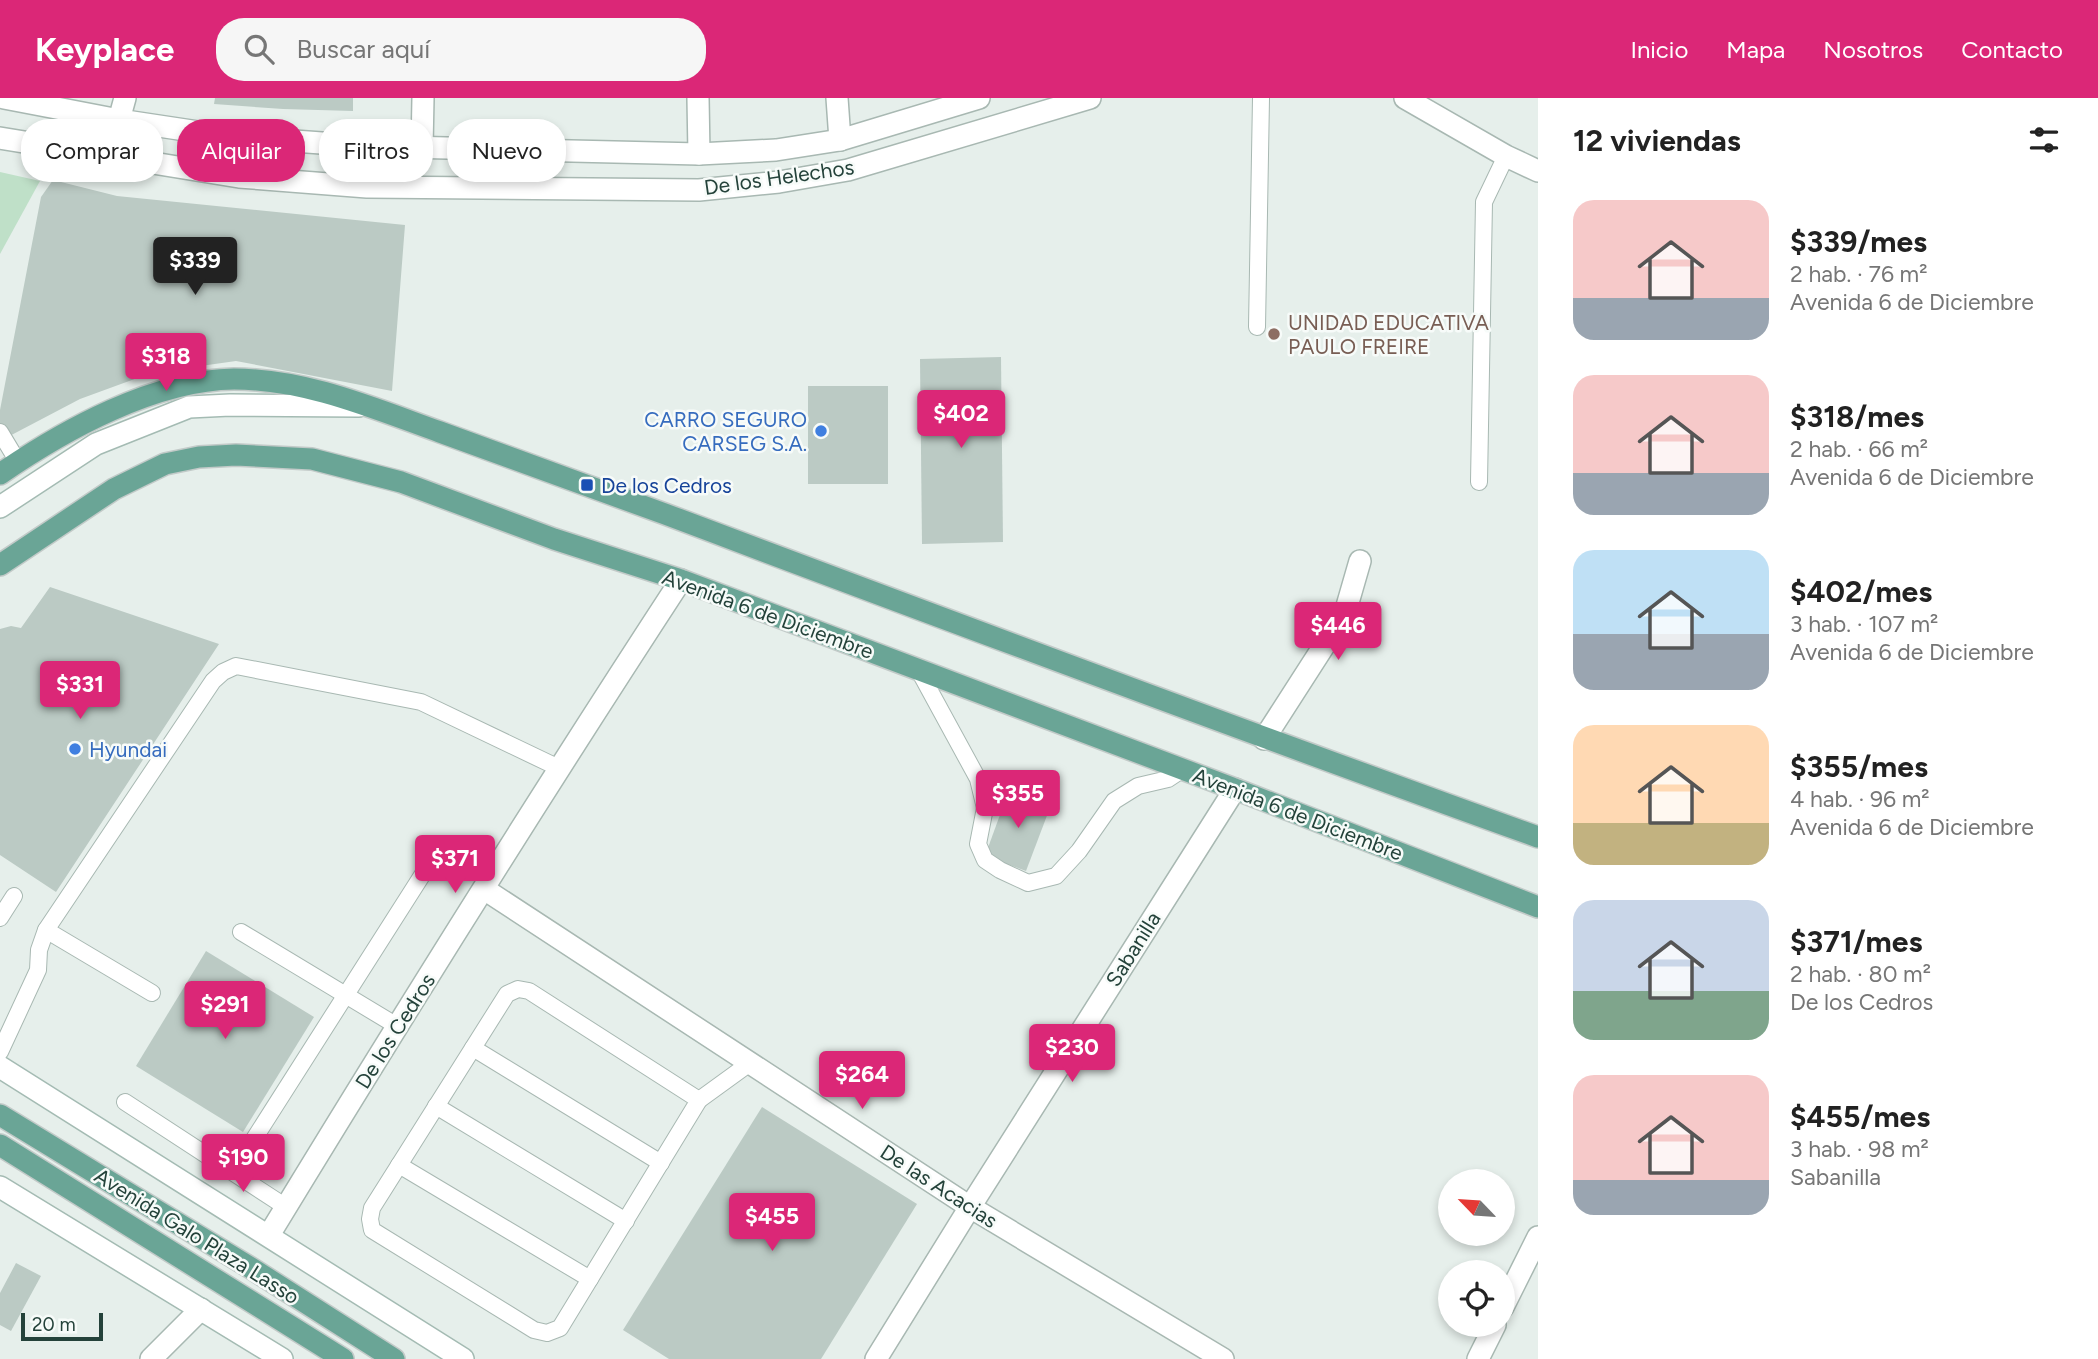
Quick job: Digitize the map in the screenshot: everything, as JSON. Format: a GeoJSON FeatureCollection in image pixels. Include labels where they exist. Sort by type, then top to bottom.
{"type":"FeatureCollection","features":[{"type":"Feature","properties":{"kind":"main road"},"geometry":{"type":"LineString","coordinates":[[0,474],[90,419],[138,399],[230,379],[266,380],[319,390],[587,485],[1264,739],[1538,837]]}},
{"type":"Feature","properties":{"kind":"main road","name":"Avenida 6 de Diciembre"},"geometry":{"type":"LineString","coordinates":[[0,565],[114,489],[165,464],[199,457],[236,455],[313,459],[401,482],[554,539],[681,580],[1183,769],[1538,907]]}},
{"type":"Feature","properties":{"kind":"main road","name":"Avenida Galo Plaza Lasso"},"geometry":{"type":"LineString","coordinates":[[0,1115],[394,1359]]}},
{"type":"Feature","properties":{"kind":"main road","name":"Avenida Galo Plaza Lasso"},"geometry":{"type":"LineString","coordinates":[[0,1145],[343,1359]]}},
{"type":"Feature","properties":{"kind":"street","name":"De los Helechos"},"geometry":{"type":"LineString","coordinates":[[4,98],[114,119]]}},
{"type":"Feature","properties":{"kind":"street"},"geometry":{"type":"LineString","coordinates":[[119,119],[125,98]]}},
{"type":"Feature","properties":{"kind":"street"},"geometry":{"type":"LineString","coordinates":[[423,119],[424,98]]}},
{"type":"Feature","properties":{"kind":"street"},"geometry":{"type":"LineString","coordinates":[[698,98],[699,154]]}},
{"type":"Feature","properties":{"kind":"street"},"geometry":{"type":"LineString","coordinates":[[836,98],[840,139]]}},
{"type":"Feature","properties":{"kind":"street","name":"De los Helechos"},"geometry":{"type":"LineString","coordinates":[[433,147],[699,154],[776,150],[840,139],[979,98]]}},
{"type":"Feature","properties":{"kind":"street","name":"De los Helechos"},"geometry":{"type":"LineString","coordinates":[[0,138],[239,177],[367,187],[699,190],[779,182],[848,170],[1090,98]]}},
{"type":"Feature","properties":{"kind":"street"},"geometry":{"type":"LineString","coordinates":[[1405,98],[1506,156],[1538,171]]}},
{"type":"Feature","properties":{"kind":"street","name":"De los Helechos"},"geometry":{"type":"LineString","coordinates":[[163,127],[225,136],[319,143]]}},
{"type":"Feature","properties":{"kind":"street"},"geometry":{"type":"LineString","coordinates":[[0,507],[96,444],[188,407],[368,406]]}},
{"type":"Feature","properties":{"kind":"street"},"geometry":{"type":"LineString","coordinates":[[1264,739],[1345,613],[1360,561]]}},
{"type":"Feature","properties":{"kind":"street","name":"De los Cedros"},"geometry":{"type":"LineString","coordinates":[[269,1235],[559,768],[681,580]]}},
{"type":"Feature","properties":{"kind":"street","name":"Sabanilla"},"geometry":{"type":"LineString","coordinates":[[876,1359],[1235,789]]}},
{"type":"Feature","properties":{"kind":"street","name":"De las Acacias"},"geometry":{"type":"LineString","coordinates":[[484,889],[970,1207],[1223,1359]]}},
{"type":"Feature","properties":{"kind":"street","name":"Avenida Galo Plaza Lasso"},"geometry":{"type":"LineString","coordinates":[[0,1067],[463,1359]]}},
{"type":"Feature","properties":{"kind":"street"},"geometry":{"type":"LineString","coordinates":[[0,1186],[282,1359]]}},
{"type":"Feature","properties":{"kind":"street"},"geometry":{"type":"LineString","coordinates":[[1515,1289],[1532,1263],[1538,1237]]}},
{"type":"Feature","properties":{"kind":"street"},"geometry":{"type":"LineString","coordinates":[[151,1359],[201,1309]]}},
{"type":"Feature","properties":{"kind":"street"},"geometry":{"type":"LineString","coordinates":[[1478,1359],[1489,1337]]}},
{"type":"Feature","properties":{"kind":"lane"},"geometry":{"type":"LineString","coordinates":[[1257,327],[1261,98]]}},
{"type":"Feature","properties":{"kind":"lane"},"geometry":{"type":"LineString","coordinates":[[1479,482],[1484,202],[1506,156]]}},
{"type":"Feature","properties":{"kind":"lane"},"geometry":{"type":"LineString","coordinates":[[0,432],[18,462]]}},
{"type":"Feature","properties":{"kind":"lane"},"geometry":{"type":"LineString","coordinates":[[0,1052],[38,970],[39,950],[46,929],[213,681],[223,672],[236,666],[421,702],[559,768]]}},
{"type":"Feature","properties":{"kind":"lane"},"geometry":{"type":"LineString","coordinates":[[918,669],[978,779],[985,808],[978,844],[985,860],[1028,883],[1056,876],[1079,851],[1114,801],[1138,786],[1168,779],[1183,769]]}},
{"type":"Feature","properties":{"kind":"lane"},"geometry":{"type":"LineString","coordinates":[[233,1172],[435,855]]}},
{"type":"Feature","properties":{"kind":"lane"},"geometry":{"type":"LineString","coordinates":[[0,918],[14,896]]}},
{"type":"Feature","properties":{"kind":"lane"},"geometry":{"type":"LineString","coordinates":[[46,929],[152,993]]}},
{"type":"Feature","properties":{"kind":"lane"},"geometry":{"type":"LineString","coordinates":[[241,932],[397,1026]]}},
{"type":"Feature","properties":{"kind":"lane"},"geometry":{"type":"LineString","coordinates":[[699,1100],[529,991],[517,989],[507,994],[372,1208],[372,1230],[534,1331],[547,1332],[559,1328],[699,1100],[750,1063]]}},
{"type":"Feature","properties":{"kind":"lane"},"geometry":{"type":"LineString","coordinates":[[473,1048],[661,1163]]}},
{"type":"Feature","properties":{"kind":"lane"},"geometry":{"type":"LineString","coordinates":[[125,1102],[286,1207]]}},
{"type":"Feature","properties":{"kind":"lane"},"geometry":{"type":"LineString","coordinates":[[436,1106],[626,1221]]}},
{"type":"Feature","properties":{"kind":"lane"},"geometry":{"type":"LineString","coordinates":[[399,1165],[590,1279]]}},
{"type":"Feature","properties":{"kind":"green space"},"geometry":{"type":"Polygon","coordinates":[[[0,172],[21,177],[21,182],[39,182],[0,254],[0,172]]]}},
{"type":"Feature","properties":{"kind":"building"},"geometry":{"type":"Polygon","coordinates":[[[215,98],[353,98],[353,111],[214,104],[215,98]]]}},
{"type":"Feature","properties":{"kind":"building"},"geometry":{"type":"Polygon","coordinates":[[[52,182],[61,182],[117,196],[405,225],[392,391],[236,361],[151,373],[80,399],[0,441],[0,410],[41,197],[52,182]]]}},
{"type":"Feature","properties":{"kind":"building"},"geometry":{"type":"Polygon","coordinates":[[[1001,357],[1003,542],[922,544],[920,359],[1001,357]]]}},
{"type":"Feature","properties":{"kind":"building"},"geometry":{"type":"Polygon","coordinates":[[[808,386],[888,386],[888,484],[808,484],[808,386]]]}},
{"type":"Feature","properties":{"kind":"building","name":"Hyundai"},"geometry":{"type":"Polygon","coordinates":[[[50,587],[219,644],[56,892],[0,855],[0,629],[11,626],[21,628],[50,587]]]}},
{"type":"Feature","properties":{"kind":"building"},"geometry":{"type":"Polygon","coordinates":[[[1009,790],[1051,805],[1026,871],[985,856],[1009,790]]]}},
{"type":"Feature","properties":{"kind":"building"},"geometry":{"type":"Polygon","coordinates":[[[206,951],[314,1017],[243,1132],[136,1066],[206,951]]]}},
{"type":"Feature","properties":{"kind":"building"},"geometry":{"type":"Polygon","coordinates":[[[762,1107],[917,1204],[821,1359],[669,1359],[623,1330],[762,1107]]]}},
{"type":"Feature","properties":{"kind":"building"},"geometry":{"type":"Polygon","coordinates":[[[16,1263],[41,1276],[11,1331],[0,1325],[0,1293],[16,1263]]]}},
{"type":"Feature","properties":{"kind":"place","name":"UNIDAD EDUCATIVA PAULO FREIRE"},"geometry":{"type":"Point","coordinates":[1274,334]}},
{"type":"Feature","properties":{"kind":"place","name":"CARRO SEGURO CARSEG S.A."},"geometry":{"type":"Point","coordinates":[821,431]}},
{"type":"Feature","properties":{"kind":"place","name":"De los Cedros"},"geometry":{"type":"Point","coordinates":[587,485]}},
{"type":"Feature","properties":{"kind":"place","name":"Hyundai"},"geometry":{"type":"Point","coordinates":[75,749]}}]}
